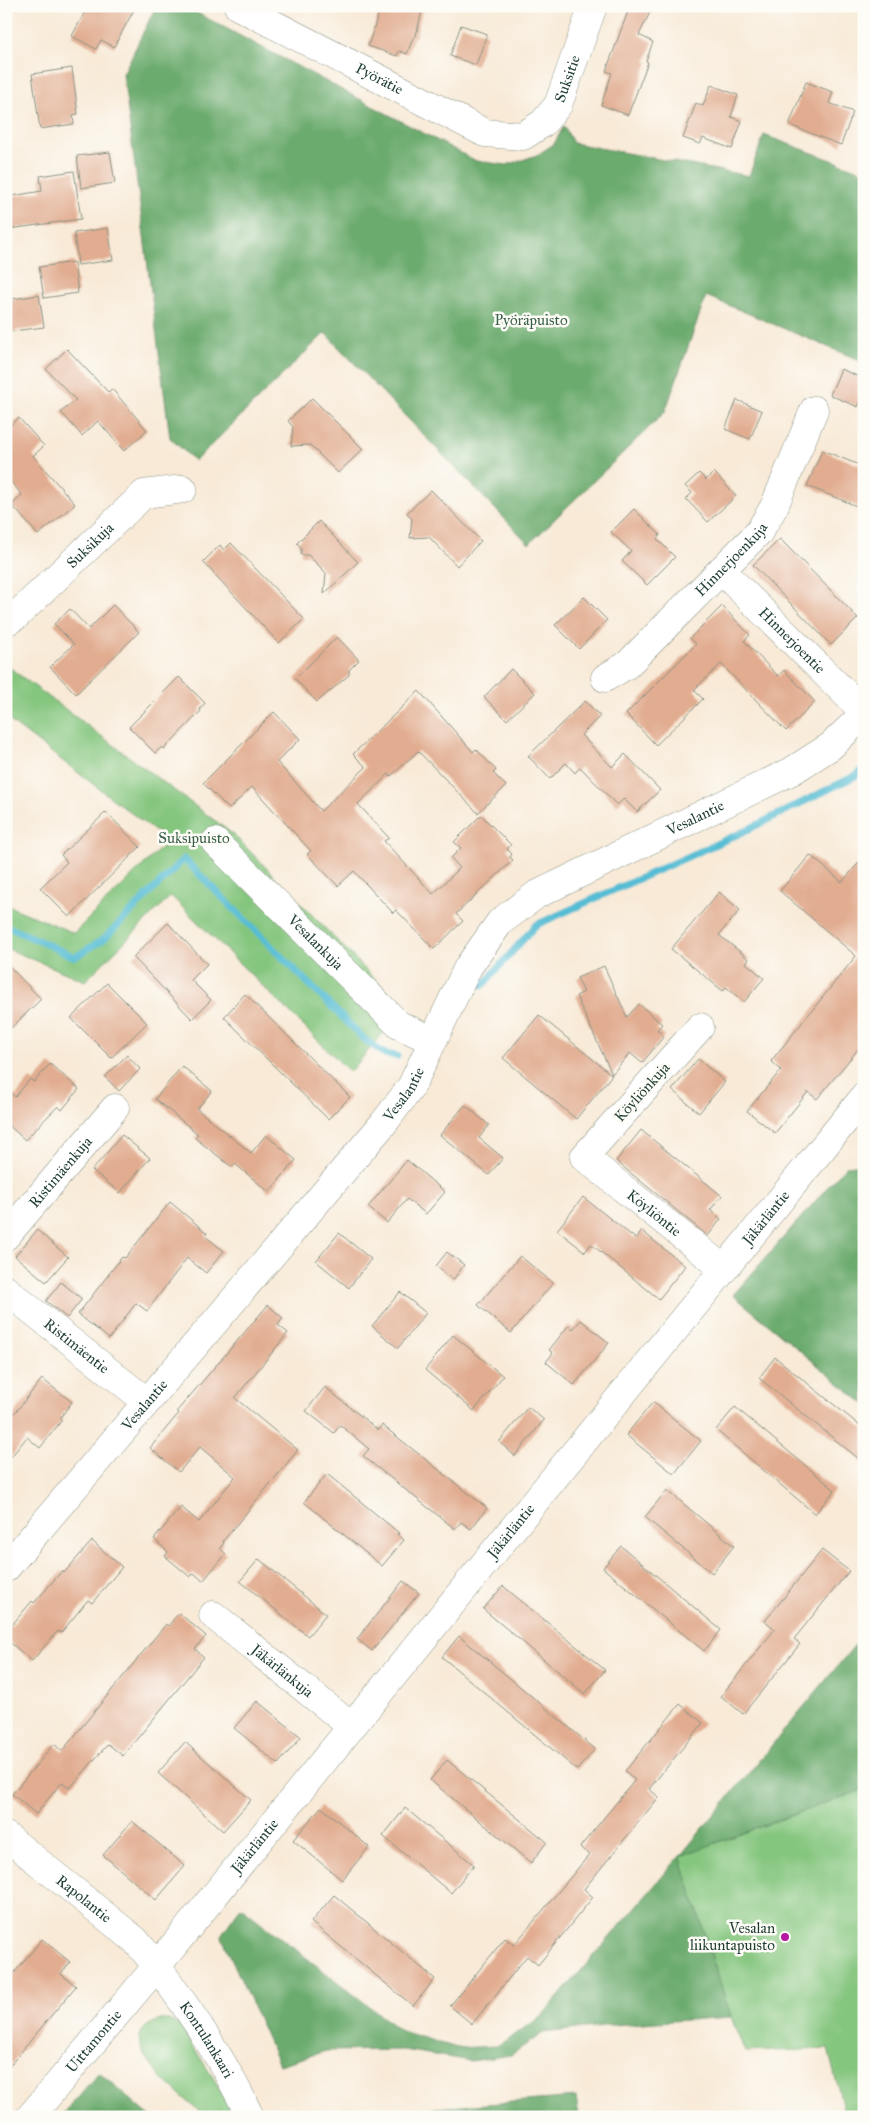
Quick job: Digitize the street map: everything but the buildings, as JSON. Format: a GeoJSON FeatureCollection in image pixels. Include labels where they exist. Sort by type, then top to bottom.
{"type":"FeatureCollection","features":[{"type":"Feature","properties":{"kind":"street","name":"Pyörätie"},"geometry":{"type":"LineString","coordinates":[[238,6],[485,133],[523,136]]}},
{"type":"Feature","properties":{"kind":"street","name":"Suksitie"},"geometry":{"type":"LineString","coordinates":[[523,136],[543,123],[558,105],[593,6]]}},
{"type":"Feature","properties":{"kind":"street","name":"Hinnerjoenkuja"},"geometry":{"type":"LineString","coordinates":[[605,678],[626,665],[721,570],[766,521],[814,410]]}},
{"type":"Feature","properties":{"kind":"street","name":"Suksikuja"},"geometry":{"type":"LineString","coordinates":[[6,622],[16,616],[144,494],[182,488]]}},
{"type":"Feature","properties":{"kind":"street","name":"Hinnerjoentie"},"geometry":{"type":"LineString","coordinates":[[721,570],[864,713]]}},
{"type":"Feature","properties":{"kind":"street","name":"Vesalantie"},"geometry":{"type":"LineString","coordinates":[[6,1568],[378,1130],[411,1087],[468,967],[500,922],[536,895],[792,771],[831,746],[864,713]]}},
{"type":"Feature","properties":{"kind":"street","name":"Vesalankuja"},"geometry":{"type":"LineString","coordinates":[[214,842],[399,1025],[422,1036]]}},
{"type":"Feature","properties":{"kind":"street","name":"Köyliönkuja"},"geometry":{"type":"LineString","coordinates":[[584,1157],[700,1027]]}},
{"type":"Feature","properties":{"kind":"street","name":"Jäkärläntie"},"geometry":{"type":"LineString","coordinates":[[157,1966],[864,1097]]}},
{"type":"Feature","properties":{"kind":"street","name":"Ristimäenkuja"},"geometry":{"type":"LineString","coordinates":[[6,1236],[115,1108]]}},
{"type":"Feature","properties":{"kind":"street","name":"Köyliöntie"},"geometry":{"type":"LineString","coordinates":[[584,1157],[724,1269]]}},
{"type":"Feature","properties":{"kind":"street","name":"Ristimäentie"},"geometry":{"type":"LineString","coordinates":[[6,1290],[146,1402]]}},
{"type":"Feature","properties":{"kind":"street","name":"Jäkärlänkuja"},"geometry":{"type":"LineString","coordinates":[[212,1615],[351,1726]]}},
{"type":"Feature","properties":{"kind":"street","name":"Rapolantie"},"geometry":{"type":"LineString","coordinates":[[6,1836],[134,1940],[157,1966]]}},
{"type":"Feature","properties":{"kind":"street","name":"Uittamontie"},"geometry":{"type":"LineString","coordinates":[[30,2117],[157,1966]]}},
{"type":"Feature","properties":{"kind":"street","name":"Kontulankaari"},"geometry":{"type":"LineString","coordinates":[[157,1966],[188,2009],[234,2086],[250,2117]]}},
{"type":"Feature","properties":{"kind":"green space","name":"Pyöräpuisto"},"geometry":{"type":"Polygon","coordinates":[[[156,6],[184,6],[476,161],[507,165],[537,155],[554,144],[564,126],[573,143],[749,176],[764,135],[864,172],[864,362],[706,296],[665,412],[529,544],[325,333],[195,461],[170,438],[123,74],[156,6]]]}},
{"type":"Feature","properties":{"kind":"green space","name":"Suksipuisto"},"geometry":{"type":"Polygon","coordinates":[[[6,665],[234,835],[404,1009],[350,1072],[171,896],[85,981],[6,948],[6,905],[74,933],[168,841],[6,718],[6,665]]]}},
{"type":"Feature","properties":{"kind":"green space"},"geometry":{"type":"Polygon","coordinates":[[[864,1164],[864,1404],[733,1295],[846,1166],[864,1164]]]}},
{"type":"Feature","properties":{"kind":"green space"},"geometry":{"type":"Polygon","coordinates":[[[864,1634],[864,1789],[680,1856],[864,1634]]]}},
{"type":"Feature","properties":{"kind":"green space","name":"Vesalan liikuntapuisto"},"geometry":{"type":"Polygon","coordinates":[[[864,1789],[864,2117],[828,2117],[845,2115],[828,2049],[745,2052],[731,2017],[680,1856],[864,1789]]]}},
{"type":"Feature","properties":{"kind":"green space"},"geometry":{"type":"Polygon","coordinates":[[[680,1856],[731,2017],[612,2025],[543,2033],[511,2055],[471,2061],[403,2050],[326,2051],[279,2065],[221,1935],[241,1907],[401,2031],[457,2048],[497,2046],[541,2017],[680,1856]]]}},
{"type":"Feature","properties":{"kind":"green space"},"geometry":{"type":"Polygon","coordinates":[[[161,2020],[169,2020],[180,2026],[226,2098],[231,2109],[223,2117],[206,2117],[167,2083],[153,2068],[143,2053],[140,2040],[145,2028],[161,2020]]]}},
{"type":"Feature","properties":{"kind":"green space"},"geometry":{"type":"Polygon","coordinates":[[[99,2072],[151,2117],[61,2117],[99,2072]]]}},
{"type":"Feature","properties":{"kind":"green space"},"geometry":{"type":"Polygon","coordinates":[[[576,2097],[579,2117],[331,2117],[333,2116],[576,2097]]]}},
{"type":"Feature","properties":{"kind":"waterway"},"geometry":{"type":"LineString","coordinates":[[483,985],[536,925],[745,831],[857,775],[864,768]]}},
{"type":"Feature","properties":{"kind":"waterway"},"geometry":{"type":"LineString","coordinates":[[6,926],[75,957],[104,939],[184,859],[364,1039],[385,1054],[397,1056]]}},
{"type":"Feature","properties":{"kind":"place","name":"Vesalan liikuntapuisto"},"geometry":{"type":"Point","coordinates":[785,1937]}}]}
